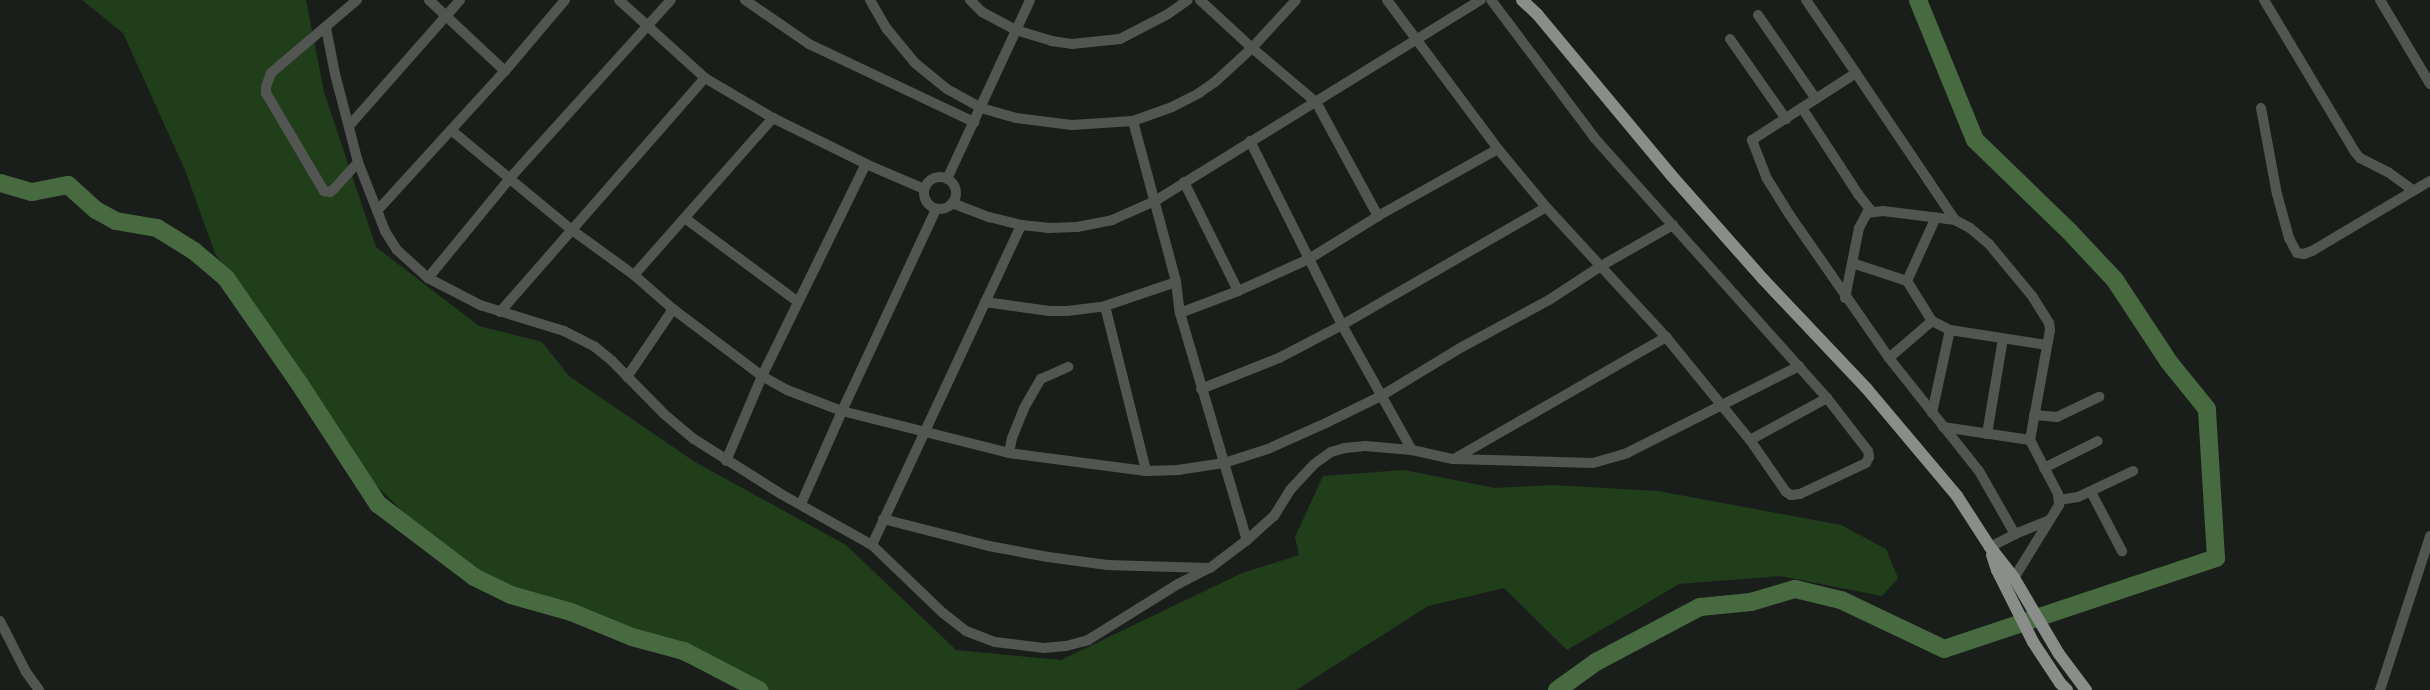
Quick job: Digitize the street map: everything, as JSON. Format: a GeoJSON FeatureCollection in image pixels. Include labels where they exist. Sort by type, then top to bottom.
{"type":"FeatureCollection","features":[{"type":"Feature","properties":{"kind":"main road"},"geometry":{"type":"LineString","coordinates":[[1522,0],[1537,14],[1678,182],[1763,279],[1867,389],[1957,496],[1990,547],[2014,578],[2059,654],[2086,690]]}},
{"type":"Feature","properties":{"kind":"main road"},"geometry":{"type":"LineString","coordinates":[[1533,0],[1537,14]]}},
{"type":"Feature","properties":{"kind":"main road"},"geometry":{"type":"LineString","coordinates":[[1990,547],[1997,570],[2012,602],[2046,663],[2067,690]]}},
{"type":"Feature","properties":{"kind":"street"},"geometry":{"type":"LineString","coordinates":[[357,0],[271,73],[267,80],[266,93],[324,191],[330,192],[334,189],[358,162]]}},
{"type":"Feature","properties":{"kind":"street"},"geometry":{"type":"LineString","coordinates":[[429,0],[505,71]]}},
{"type":"Feature","properties":{"kind":"street"},"geometry":{"type":"LineString","coordinates":[[349,126],[460,0]]}},
{"type":"Feature","properties":{"kind":"street"},"geometry":{"type":"LineString","coordinates":[[377,211],[505,71],[566,0]]}},
{"type":"Feature","properties":{"kind":"street"},"geometry":{"type":"LineString","coordinates":[[619,0],[706,78],[773,118],[866,164],[924,188]]}},
{"type":"Feature","properties":{"kind":"street"},"geometry":{"type":"LineString","coordinates":[[428,278],[510,178],[671,0]]}},
{"type":"Feature","properties":{"kind":"street"},"geometry":{"type":"LineString","coordinates":[[745,0],[809,44],[974,122]]}},
{"type":"Feature","properties":{"kind":"street"},"geometry":{"type":"LineString","coordinates":[[870,0],[887,29],[915,63],[947,89],[981,108],[1046,124],[1072,125],[1133,121],[1172,107],[1199,93],[1215,82],[1252,48],[1296,0]]}},
{"type":"Feature","properties":{"kind":"street"},"geometry":{"type":"LineString","coordinates":[[970,0],[982,12],[1016,30],[1072,44],[1120,39],[1168,14],[1188,0]]}},
{"type":"Feature","properties":{"kind":"street"},"geometry":{"type":"LineString","coordinates":[[947,179],[1030,0]]}},
{"type":"Feature","properties":{"kind":"street"},"geometry":{"type":"LineString","coordinates":[[1200,0],[1252,48],[1316,102],[1378,216]]}},
{"type":"Feature","properties":{"kind":"street"},"geometry":{"type":"LineString","coordinates":[[1387,0],[1498,150],[1546,207],[1666,337],[1750,440],[1786,492],[1800,494],[1866,463],[1869,457],[1868,452],[1827,398],[1594,137],[1491,0]]}},
{"type":"Feature","properties":{"kind":"street"},"geometry":{"type":"LineString","coordinates":[[952,203],[989,217],[1021,225],[1048,228],[1077,227],[1112,220],[1155,201],[1482,0]]}},
{"type":"Feature","properties":{"kind":"street"},"geometry":{"type":"LineString","coordinates":[[1806,0],[1954,220]]}},
{"type":"Feature","properties":{"kind":"street"},"geometry":{"type":"LineString","coordinates":[[2264,0],[2355,152],[2360,158],[2388,172],[2413,190]]}},
{"type":"Feature","properties":{"kind":"street"},"geometry":{"type":"LineString","coordinates":[[2380,0],[2430,84]]}},
{"type":"Feature","properties":{"kind":"street"},"geometry":{"type":"LineString","coordinates":[[1758,15],[1816,99]]}},
{"type":"Feature","properties":{"kind":"street"},"geometry":{"type":"LineString","coordinates":[[326,28],[335,74],[358,162],[377,211],[397,250],[428,278],[480,305],[579,338],[612,361],[664,414],[726,461],[872,545],[943,613],[966,631],[995,642],[1044,648],[1066,646],[1088,640],[1178,584],[1210,568],[1247,540],[1274,516],[1290,490],[1314,464],[1331,452],[1345,448],[1365,446],[1412,450],[1453,459],[1593,463],[1627,452],[1799,366]]}},
{"type":"Feature","properties":{"kind":"street"},"geometry":{"type":"LineString","coordinates":[[1730,39],[1786,119]]}},
{"type":"Feature","properties":{"kind":"street"},"geometry":{"type":"LineString","coordinates":[[1856,73],[1752,140],[1766,177],[1774,191],[1845,298],[1889,358],[1979,471],[2015,534]]}},
{"type":"Feature","properties":{"kind":"street"},"geometry":{"type":"LineString","coordinates":[[500,312],[706,78]]}},
{"type":"Feature","properties":{"kind":"street"},"geometry":{"type":"LineString","coordinates":[[1802,108],[1858,194],[1872,212]]}},
{"type":"Feature","properties":{"kind":"street"},"geometry":{"type":"LineString","coordinates":[[2261,108],[2277,194],[2290,238],[2297,253],[2304,254],[2312,251],[2430,181]]}},
{"type":"Feature","properties":{"kind":"street"},"geometry":{"type":"LineString","coordinates":[[634,275],[686,219],[773,118]]}},
{"type":"Feature","properties":{"kind":"street"},"geometry":{"type":"LineString","coordinates":[[1133,121],[1176,282],[1180,313],[1247,540]]}},
{"type":"Feature","properties":{"kind":"street"},"geometry":{"type":"LineString","coordinates":[[452,130],[572,230],[634,275],[673,309],[762,376],[804,398],[842,412],[1009,453],[1146,471],[1178,470],[1224,463],[1268,449],[1381,396],[1462,347],[1549,300],[1600,266],[1673,225]]}},
{"type":"Feature","properties":{"kind":"street"},"geometry":{"type":"LineString","coordinates":[[1250,141],[1342,325],[1412,450]]}},
{"type":"Feature","properties":{"kind":"street"},"geometry":{"type":"LineString","coordinates":[[1180,313],[1238,291],[1309,259],[1378,216],[1498,150]]}},
{"type":"Feature","properties":{"kind":"street"},"geometry":{"type":"LineString","coordinates":[[726,461],[762,376],[866,164]]}},
{"type":"Feature","properties":{"kind":"street"},"geometry":{"type":"LineString","coordinates":[[936,178],[947,179],[955,190],[952,203],[945,208],[936,209],[924,199],[924,188],[936,178]]}},
{"type":"Feature","properties":{"kind":"street"},"geometry":{"type":"LineString","coordinates":[[1184,182],[1238,291]]}},
{"type":"Feature","properties":{"kind":"street"},"geometry":{"type":"LineString","coordinates":[[1201,389],[1279,358],[1342,325],[1546,207]]}},
{"type":"Feature","properties":{"kind":"street"},"geometry":{"type":"LineString","coordinates":[[801,504],[936,209]]}},
{"type":"Feature","properties":{"kind":"street"},"geometry":{"type":"LineString","coordinates":[[1845,298],[1859,228],[1863,217],[1872,212],[1883,211],[1936,217],[1954,220],[1970,228],[1989,244],[2033,297],[2049,323],[2030,440],[2059,500],[2057,510],[2048,521],[2014,578]]}},
{"type":"Feature","properties":{"kind":"street"},"geometry":{"type":"LineString","coordinates":[[1907,281],[1936,217]]}},
{"type":"Feature","properties":{"kind":"street"},"geometry":{"type":"LineString","coordinates":[[686,219],[798,302]]}},
{"type":"Feature","properties":{"kind":"street"},"geometry":{"type":"LineString","coordinates":[[872,545],[1021,225]]}},
{"type":"Feature","properties":{"kind":"street"},"geometry":{"type":"LineString","coordinates":[[1852,262],[1907,281],[1932,321],[1950,330],[2047,344]]}},
{"type":"Feature","properties":{"kind":"street"},"geometry":{"type":"LineString","coordinates":[[985,302],[1050,311],[1105,306],[1176,282]]}},
{"type":"Feature","properties":{"kind":"street"},"geometry":{"type":"LineString","coordinates":[[1105,306],[1146,471]]}},
{"type":"Feature","properties":{"kind":"street"},"geometry":{"type":"LineString","coordinates":[[627,377],[673,309]]}},
{"type":"Feature","properties":{"kind":"street"},"geometry":{"type":"LineString","coordinates":[[1889,358],[1932,321]]}},
{"type":"Feature","properties":{"kind":"street"},"geometry":{"type":"LineString","coordinates":[[1932,413],[1950,330]]}},
{"type":"Feature","properties":{"kind":"street"},"geometry":{"type":"LineString","coordinates":[[1453,459],[1666,337]]}},
{"type":"Feature","properties":{"kind":"street"},"geometry":{"type":"LineString","coordinates":[[1987,434],[2002,338]]}},
{"type":"Feature","properties":{"kind":"street"},"geometry":{"type":"LineString","coordinates":[[1009,453],[1012,438],[1024,408],[1041,379],[1068,367]]}},
{"type":"Feature","properties":{"kind":"street"},"geometry":{"type":"LineString","coordinates":[[2034,416],[2057,417],[2098,397]]}},
{"type":"Feature","properties":{"kind":"street"},"geometry":{"type":"LineString","coordinates":[[1750,440],[1827,398]]}},
{"type":"Feature","properties":{"kind":"street"},"geometry":{"type":"LineString","coordinates":[[1943,427],[2030,440]]}},
{"type":"Feature","properties":{"kind":"street"},"geometry":{"type":"LineString","coordinates":[[2044,468],[2098,441]]}},
{"type":"Feature","properties":{"kind":"street"},"geometry":{"type":"LineString","coordinates":[[2059,500],[2091,492],[2133,471]]}},
{"type":"Feature","properties":{"kind":"street"},"geometry":{"type":"LineString","coordinates":[[2091,492],[2122,551]]}},
{"type":"Feature","properties":{"kind":"street"},"geometry":{"type":"LineString","coordinates":[[883,519],[989,546],[1106,565],[1210,568]]}},
{"type":"Feature","properties":{"kind":"street"},"geometry":{"type":"LineString","coordinates":[[1990,547],[2015,534],[2048,521]]}},
{"type":"Feature","properties":{"kind":"street"},"geometry":{"type":"LineString","coordinates":[[2380,690],[2430,536]]}},
{"type":"Feature","properties":{"kind":"street"},"geometry":{"type":"LineString","coordinates":[[0,621],[26,672],[39,690]]}},
{"type":"Feature","properties":{"kind":"green space"},"geometry":{"type":"Polygon","coordinates":[[[82,0],[306,0],[324,92],[376,247],[479,326],[542,342],[569,376],[695,462],[846,545],[956,650],[1061,660],[1242,573],[1299,555],[1295,537],[1323,476],[1404,470],[1495,488],[1552,485],[1658,491],[1841,525],[1886,549],[1898,578],[1882,596],[1780,576],[1679,584],[1567,650],[1504,588],[1428,606],[1296,690],[744,690],[718,674],[477,585],[369,478],[215,253],[185,170],[123,33],[82,0]]]}},
{"type":"Feature","properties":{"kind":"waterway"},"geometry":{"type":"LineString","coordinates":[[1557,690],[1596,662],[1700,607],[1751,602],[1795,589],[1841,600],[1944,649],[2216,558],[2207,409],[2169,362],[2115,280],[2070,232],[1975,140],[1918,0]]}},
{"type":"Feature","properties":{"kind":"waterway"},"geometry":{"type":"LineString","coordinates":[[0,183],[32,192],[68,185],[96,210],[116,221],[157,228],[194,251],[226,278],[299,383],[378,504],[474,577],[511,595],[571,612],[632,637],[684,651],[759,690]]}}]}
